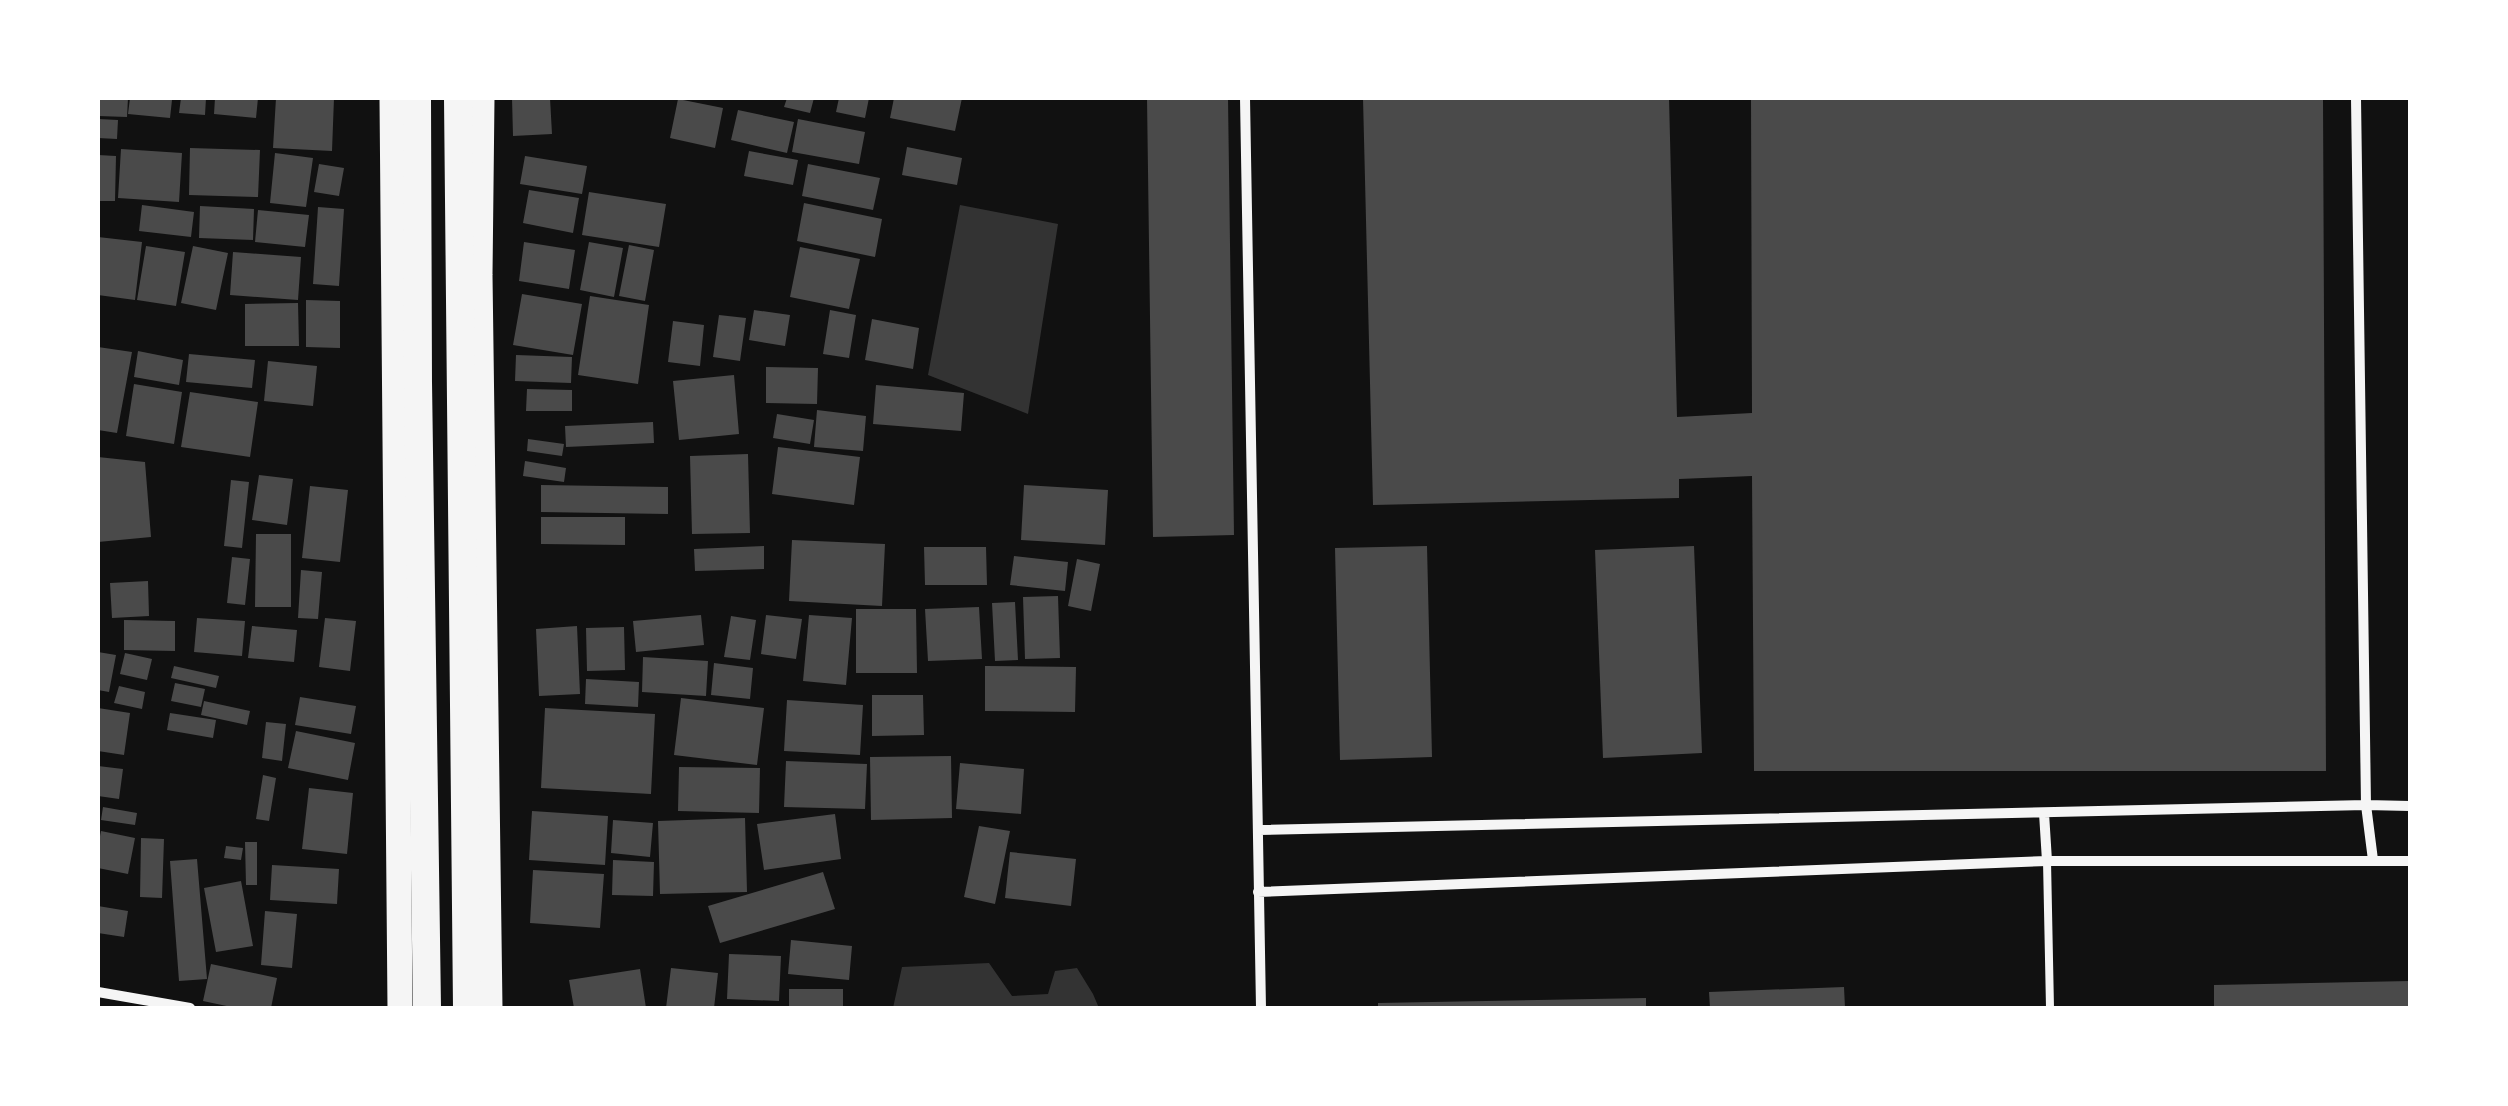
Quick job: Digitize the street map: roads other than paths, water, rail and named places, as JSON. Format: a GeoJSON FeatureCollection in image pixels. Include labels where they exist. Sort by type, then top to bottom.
{"type":"FeatureCollection","features":[{"type":"Feature","properties":{"kind":"highway"},"geometry":{"type":"LineString","coordinates":[[417,98],[427,1008]]}},
{"type":"Feature","properties":{"kind":"highway"},"geometry":{"type":"LineString","coordinates":[[458,98],[466,1008]]}},
{"type":"Feature","properties":{"kind":"main road"},"geometry":{"type":"LineString","coordinates":[[392,98],[400,1008]]}},
{"type":"Feature","properties":{"kind":"main road"},"geometry":{"type":"LineString","coordinates":[[482,98],[480,275],[490,1008]]}},
{"type":"Feature","properties":{"kind":"street"},"geometry":{"type":"LineString","coordinates":[[1245,98],[1261,1008]]}},
{"type":"Feature","properties":{"kind":"street"},"geometry":{"type":"LineString","coordinates":[[2356,98],[2366,805],[2372,860]]}},
{"type":"Feature","properties":{"kind":"street"},"geometry":{"type":"LineString","coordinates":[[1259,830],[2410,806]]}},
{"type":"Feature","properties":{"kind":"street"},"geometry":{"type":"LineString","coordinates":[[2044,813],[2046,862]]}},
{"type":"Feature","properties":{"kind":"street"},"geometry":{"type":"LineString","coordinates":[[1258,892],[2046,862],[2410,861]]}},
{"type":"Feature","properties":{"kind":"street"},"geometry":{"type":"LineString","coordinates":[[98,992],[190,1008]]}},
{"type":"Feature","properties":{"kind":"lane"},"geometry":{"type":"LineString","coordinates":[[2046,862],[2050,1008]]}}]}
